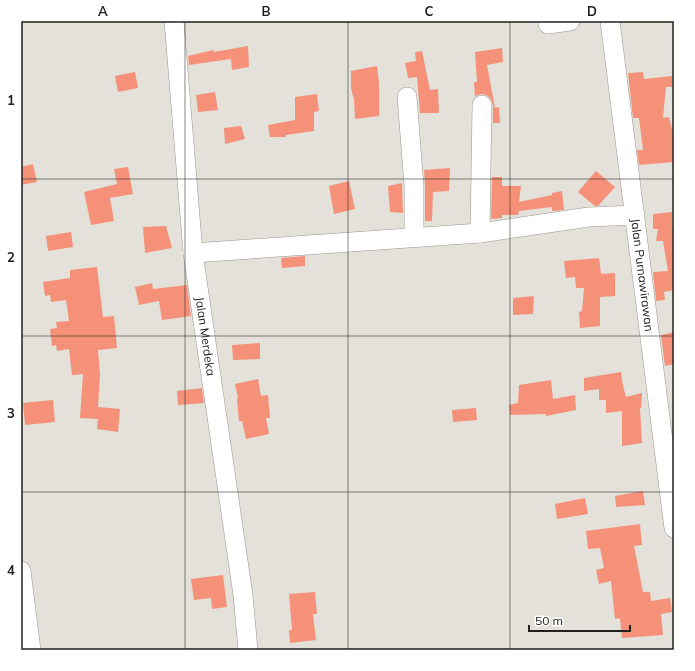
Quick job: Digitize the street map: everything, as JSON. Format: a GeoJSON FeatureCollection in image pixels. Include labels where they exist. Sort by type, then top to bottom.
{"type":"FeatureCollection","features":[{"type":"Feature","properties":{"kind":"street","name":"Jalan Merdeka"},"geometry":{"type":"LineString","coordinates":[[174,21],[193,253],[242,595],[248,650]]}},
{"type":"Feature","properties":{"kind":"street"},"geometry":{"type":"LineString","coordinates":[[548,24],[570,21]]}},
{"type":"Feature","properties":{"kind":"street","name":"Jalan Purnawirawan"},"geometry":{"type":"LineString","coordinates":[[610,21],[674,528]]}},
{"type":"Feature","properties":{"kind":"street"},"geometry":{"type":"LineString","coordinates":[[407,97],[414,186],[414,237]]}},
{"type":"Feature","properties":{"kind":"street"},"geometry":{"type":"LineString","coordinates":[[480,233],[482,105]]}},
{"type":"Feature","properties":{"kind":"street"},"geometry":{"type":"LineString","coordinates":[[193,253],[480,233],[589,217],[635,215]]}},
{"type":"Feature","properties":{"kind":"street"},"geometry":{"type":"LineString","coordinates":[[21,571],[31,650]]}},
{"type":"Feature","properties":{"kind":"building"},"geometry":{"type":"Polygon","coordinates":[[[248,46],[249,67],[232,70],[231,59],[189,65],[188,56],[213,50],[214,52],[248,46]]]}},
{"type":"Feature","properties":{"kind":"building"},"geometry":{"type":"Polygon","coordinates":[[[502,48],[503,62],[487,65],[495,108],[499,107],[500,123],[493,123],[493,105],[491,99],[483,94],[475,97],[474,82],[477,82],[475,52],[502,48]]]}},
{"type":"Feature","properties":{"kind":"building"},"geometry":{"type":"Polygon","coordinates":[[[422,51],[430,90],[438,89],[439,113],[420,113],[417,77],[408,78],[405,63],[416,61],[415,52],[422,51]]]}},
{"type":"Feature","properties":{"kind":"building"},"geometry":{"type":"Polygon","coordinates":[[[377,66],[379,83],[379,116],[355,119],[354,100],[351,88],[351,71],[377,66]]]}},
{"type":"Feature","properties":{"kind":"building"},"geometry":{"type":"Polygon","coordinates":[[[135,72],[138,88],[118,92],[115,76],[135,72]]]}},
{"type":"Feature","properties":{"kind":"building"},"geometry":{"type":"Polygon","coordinates":[[[643,72],[644,79],[672,76],[672,87],[666,87],[663,118],[669,117],[674,137],[674,162],[639,165],[637,150],[643,150],[639,118],[633,118],[628,73],[643,72]]]}},
{"type":"Feature","properties":{"kind":"building"},"geometry":{"type":"Polygon","coordinates":[[[215,92],[218,110],[198,112],[196,95],[215,92]]]}},
{"type":"Feature","properties":{"kind":"building"},"geometry":{"type":"Polygon","coordinates":[[[317,94],[319,111],[314,112],[314,131],[286,135],[286,137],[270,137],[268,125],[295,120],[295,97],[317,94]]]}},
{"type":"Feature","properties":{"kind":"building"},"geometry":{"type":"Polygon","coordinates":[[[241,126],[245,139],[225,144],[224,128],[241,126]]]}},
{"type":"Feature","properties":{"kind":"building"},"geometry":{"type":"Polygon","coordinates":[[[33,164],[37,182],[21,185],[21,167],[33,164]]]}},
{"type":"Feature","properties":{"kind":"building"},"geometry":{"type":"Polygon","coordinates":[[[128,167],[133,194],[110,198],[114,221],[91,225],[84,192],[117,184],[114,169],[128,167]]]}},
{"type":"Feature","properties":{"kind":"building"},"geometry":{"type":"Polygon","coordinates":[[[450,168],[449,191],[433,192],[432,221],[425,221],[424,170],[450,168]]]}},
{"type":"Feature","properties":{"kind":"building"},"geometry":{"type":"Polygon","coordinates":[[[596,171],[615,187],[598,206],[595,206],[578,192],[596,171]]]}},
{"type":"Feature","properties":{"kind":"building"},"geometry":{"type":"Polygon","coordinates":[[[492,177],[502,177],[502,186],[521,186],[519,202],[552,195],[552,193],[562,191],[564,210],[552,211],[552,207],[519,211],[518,215],[502,215],[502,218],[491,219],[492,177]]]}},
{"type":"Feature","properties":{"kind":"building"},"geometry":{"type":"Polygon","coordinates":[[[349,181],[355,209],[334,214],[329,186],[349,181]]]}},
{"type":"Feature","properties":{"kind":"building"},"geometry":{"type":"Polygon","coordinates":[[[402,183],[403,213],[390,212],[388,186],[402,183]]]}},
{"type":"Feature","properties":{"kind":"building"},"geometry":{"type":"Polygon","coordinates":[[[672,212],[672,229],[674,229],[674,290],[664,292],[665,300],[656,301],[653,272],[668,271],[663,241],[656,241],[658,229],[653,229],[653,214],[672,212]]]}},
{"type":"Feature","properties":{"kind":"building"},"geometry":{"type":"Polygon","coordinates":[[[166,226],[172,248],[145,253],[143,227],[166,226]]]}},
{"type":"Feature","properties":{"kind":"building"},"geometry":{"type":"Polygon","coordinates":[[[71,232],[73,247],[48,251],[46,236],[71,232]]]}},
{"type":"Feature","properties":{"kind":"building"},"geometry":{"type":"Polygon","coordinates":[[[305,256],[305,266],[282,268],[281,258],[305,256]]]}},
{"type":"Feature","properties":{"kind":"building"},"geometry":{"type":"Polygon","coordinates":[[[599,258],[601,274],[615,273],[615,296],[600,297],[600,326],[580,328],[579,312],[582,311],[584,288],[576,288],[575,277],[566,278],[564,261],[599,258]]]}},
{"type":"Feature","properties":{"kind":"building"},"geometry":{"type":"Polygon","coordinates":[[[97,267],[103,317],[114,316],[117,348],[98,350],[100,374],[98,407],[120,409],[118,432],[97,429],[98,419],[80,418],[83,374],[72,375],[69,349],[57,351],[56,345],[52,346],[50,329],[57,328],[56,322],[69,321],[66,300],[51,302],[50,295],[45,296],[43,282],[70,278],[70,270],[97,267]]]}},
{"type":"Feature","properties":{"kind":"building"},"geometry":{"type":"Polygon","coordinates":[[[152,283],[153,289],[187,285],[191,316],[162,320],[159,301],[139,305],[135,287],[152,283]]]}},
{"type":"Feature","properties":{"kind":"building"},"geometry":{"type":"Polygon","coordinates":[[[534,296],[533,314],[513,315],[513,298],[534,296]]]}},
{"type":"Feature","properties":{"kind":"building"},"geometry":{"type":"Polygon","coordinates":[[[674,332],[674,364],[665,366],[661,335],[674,332]]]}},
{"type":"Feature","properties":{"kind":"building"},"geometry":{"type":"Polygon","coordinates":[[[260,343],[260,359],[233,360],[232,345],[260,343]]]}},
{"type":"Feature","properties":{"kind":"building"},"geometry":{"type":"Polygon","coordinates":[[[621,372],[626,397],[642,393],[640,408],[642,443],[622,446],[622,411],[606,413],[606,400],[599,400],[599,389],[584,391],[584,378],[621,372]]]}},
{"type":"Feature","properties":{"kind":"building"},"geometry":{"type":"Polygon","coordinates":[[[258,379],[261,396],[268,395],[270,418],[266,418],[269,434],[246,439],[242,421],[239,421],[238,398],[235,384],[258,379]]]}},
{"type":"Feature","properties":{"kind":"building"},"geometry":{"type":"Polygon","coordinates":[[[551,380],[553,399],[575,395],[576,410],[546,416],[546,414],[510,415],[509,405],[518,403],[519,385],[551,380]]]}},
{"type":"Feature","properties":{"kind":"building"},"geometry":{"type":"Polygon","coordinates":[[[202,388],[204,403],[178,405],[177,391],[202,388]]]}},
{"type":"Feature","properties":{"kind":"building"},"geometry":{"type":"Polygon","coordinates":[[[53,400],[55,422],[25,425],[23,403],[53,400]]]}},
{"type":"Feature","properties":{"kind":"building"},"geometry":{"type":"Polygon","coordinates":[[[476,408],[477,420],[453,422],[452,410],[476,408]]]}},
{"type":"Feature","properties":{"kind":"building"},"geometry":{"type":"Polygon","coordinates":[[[643,491],[645,505],[616,507],[615,496],[643,491]]]}},
{"type":"Feature","properties":{"kind":"building"},"geometry":{"type":"Polygon","coordinates":[[[585,498],[588,514],[557,519],[555,504],[585,498]]]}},
{"type":"Feature","properties":{"kind":"building"},"geometry":{"type":"Polygon","coordinates":[[[640,524],[642,545],[634,546],[643,592],[650,592],[651,601],[670,598],[672,612],[661,614],[663,635],[622,638],[620,618],[615,619],[611,581],[599,584],[596,570],[604,568],[600,548],[588,549],[586,531],[640,524]]]}},
{"type":"Feature","properties":{"kind":"building"},"geometry":{"type":"Polygon","coordinates":[[[223,575],[227,607],[212,609],[211,598],[194,600],[191,579],[223,575]]]}},
{"type":"Feature","properties":{"kind":"building"},"geometry":{"type":"Polygon","coordinates":[[[315,592],[317,614],[313,614],[316,640],[290,643],[289,630],[292,630],[289,594],[315,592]]]}}]}
